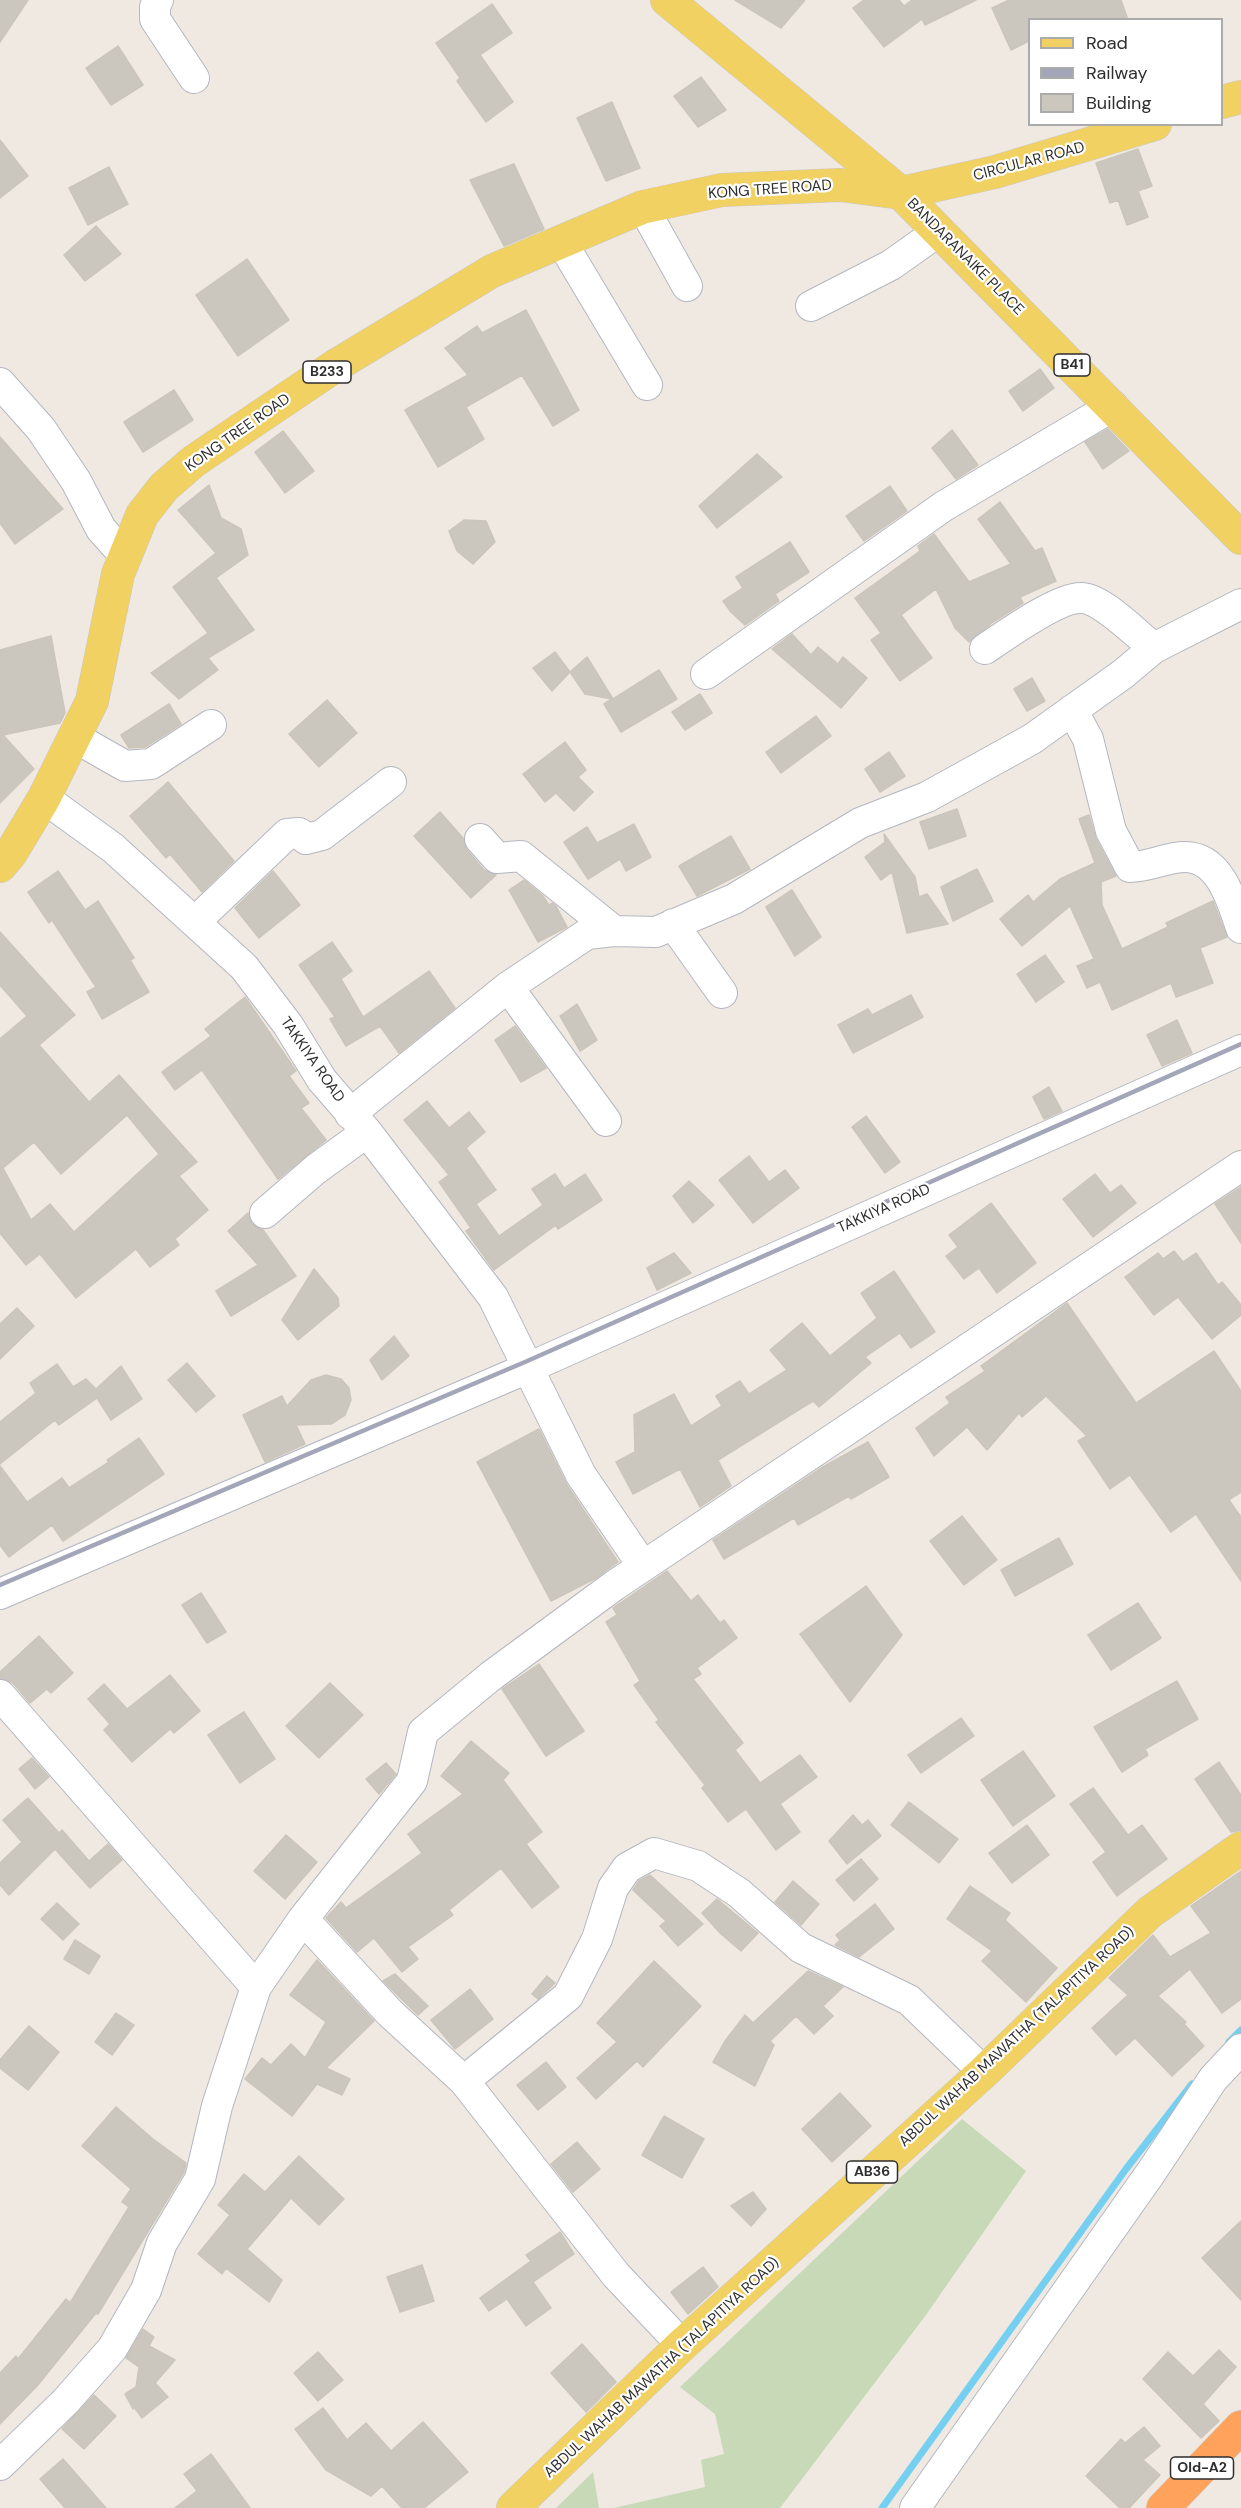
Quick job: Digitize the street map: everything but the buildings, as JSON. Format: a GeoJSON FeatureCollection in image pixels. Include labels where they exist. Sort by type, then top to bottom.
{"type":"FeatureCollection","features":[{"type":"Feature","properties":{"kind":"highway","name":"Old-A2"},"geometry":{"type":"LineString","coordinates":[[1163,2508],[1241,2427]]}},
{"type":"Feature","properties":{"kind":"main road","name":"BANDARANAIKE PLACE"},"geometry":{"type":"LineString","coordinates":[[667,0],[901,193],[1241,538]]}},
{"type":"Feature","properties":{"kind":"main road"},"geometry":{"type":"LineString","coordinates":[[1223,102],[1241,97]]}},
{"type":"Feature","properties":{"kind":"main road","name":"CIRCULAR ROAD"},"geometry":{"type":"LineString","coordinates":[[901,193],[1018,166],[1148,126]]}},
{"type":"Feature","properties":{"kind":"main road","name":"KONG TREE ROAD"},"geometry":{"type":"LineString","coordinates":[[0,866],[11,853],[44,798],[76,738],[92,701],[118,574],[142,515],[164,487],[194,461],[335,366],[431,305],[492,271],[643,207],[722,190],[840,185],[901,193]]}},
{"type":"Feature","properties":{"kind":"main road","name":"ABDUL WAHAB MAWATHA (TALAPITIYA ROAD)"},"geometry":{"type":"LineString","coordinates":[[513,2508],[682,2345],[984,2072],[1150,1912],[1241,1848]]}},
{"type":"Feature","properties":{"kind":"street"},"geometry":{"type":"LineString","coordinates":[[158,0],[155,7],[155,19],[194,78]]}},
{"type":"Feature","properties":{"kind":"street"},"geometry":{"type":"LineString","coordinates":[[643,207],[687,286]]}},
{"type":"Feature","properties":{"kind":"street"},"geometry":{"type":"LineString","coordinates":[[811,306],[891,265],[939,231]]}},
{"type":"Feature","properties":{"kind":"street"},"geometry":{"type":"LineString","coordinates":[[561,241],[647,385]]}},
{"type":"Feature","properties":{"kind":"street"},"geometry":{"type":"LineString","coordinates":[[0,383],[40,429],[76,481],[101,529],[125,556]]}},
{"type":"Feature","properties":{"kind":"street"},"geometry":{"type":"LineString","coordinates":[[705,674],[944,506],[1113,406]]}},
{"type":"Feature","properties":{"kind":"street"},"geometry":{"type":"LineString","coordinates":[[985,649],[1013,629],[1067,600],[1083,598],[1099,604],[1154,648]]}},
{"type":"Feature","properties":{"kind":"street"},"geometry":{"type":"LineString","coordinates":[[265,1213],[316,1169],[358,1123],[508,987],[587,934],[614,931],[656,932],[734,899],[860,823],[945,788],[1032,739],[1123,674],[1154,648],[1241,604]]}},
{"type":"Feature","properties":{"kind":"street"},"geometry":{"type":"LineString","coordinates":[[1072,710],[1088,739],[1111,831],[1130,867],[1184,857],[1200,859],[1213,868],[1231,896],[1241,928]]}},
{"type":"Feature","properties":{"kind":"street"},"geometry":{"type":"LineString","coordinates":[[76,738],[125,766],[151,764],[211,725]]}},
{"type":"Feature","properties":{"kind":"street"},"geometry":{"type":"LineString","coordinates":[[196,921],[286,834],[299,833],[306,839],[322,835],[391,782]]}},
{"type":"Feature","properties":{"kind":"street","name":"TAKKIYA ROAD"},"geometry":{"type":"LineString","coordinates":[[44,798],[113,848],[244,967],[288,1025],[322,1080],[493,1297],[581,1475],[643,1566]]}},
{"type":"Feature","properties":{"kind":"street"},"geometry":{"type":"LineString","coordinates":[[480,840],[497,858],[521,856],[614,931]]}},
{"type":"Feature","properties":{"kind":"street"},"geometry":{"type":"LineString","coordinates":[[673,924],[722,993]]}},
{"type":"Feature","properties":{"kind":"street"},"geometry":{"type":"LineString","coordinates":[[508,987],[606,1121]]}},
{"type":"Feature","properties":{"kind":"street","name":"TAKKIYA ROAD"},"geometry":{"type":"LineString","coordinates":[[528,1368],[1241,1050]]}},
{"type":"Feature","properties":{"kind":"street"},"geometry":{"type":"LineString","coordinates":[[0,2465],[64,2402],[112,2349],[146,2290],[162,2243],[200,2179],[217,2106],[256,1987],[303,1919],[412,1781],[423,1731],[491,1676],[643,1566],[1241,1166]]}},
{"type":"Feature","properties":{"kind":"street"},"geometry":{"type":"LineString","coordinates":[[0,1594],[528,1368]]}},
{"type":"Feature","properties":{"kind":"street"},"geometry":{"type":"LineString","coordinates":[[0,1695],[256,1987]]}},
{"type":"Feature","properties":{"kind":"street"},"geometry":{"type":"LineString","coordinates":[[464,2081],[568,1996],[597,1939],[613,1887],[627,1868],[654,1853],[698,1866],[739,1893],[801,1948],[909,2000],[984,2072]]}},
{"type":"Feature","properties":{"kind":"street"},"geometry":{"type":"LineString","coordinates":[[303,1919],[390,2013],[464,2081],[616,2275],[682,2345]]}},
{"type":"Feature","properties":{"kind":"street"},"geometry":{"type":"LineString","coordinates":[[915,2508],[1213,2079],[1241,2049]]}},
{"type":"Feature","properties":{"kind":"green space"},"geometry":{"type":"Polygon","coordinates":[[[962,2119],[1026,2171],[926,2315],[780,2508],[614,2508],[705,2487],[701,2460],[724,2454],[715,2414],[680,2387],[962,2119]]]}},
{"type":"Feature","properties":{"kind":"green space"},"geometry":{"type":"Polygon","coordinates":[[[593,2472],[599,2508],[556,2508],[593,2472]]]}},
{"type":"Feature","properties":{"kind":"waterway"},"geometry":{"type":"LineString","coordinates":[[1229,2042],[1241,2030]]}},
{"type":"Feature","properties":{"kind":"waterway"},"geometry":{"type":"LineString","coordinates":[[882,2508],[1126,2169],[1192,2084]]}},
{"type":"Feature","properties":{"kind":"railway"},"geometry":{"type":"LineString","coordinates":[[0,1585],[525,1362],[1241,1044]]}}]}
